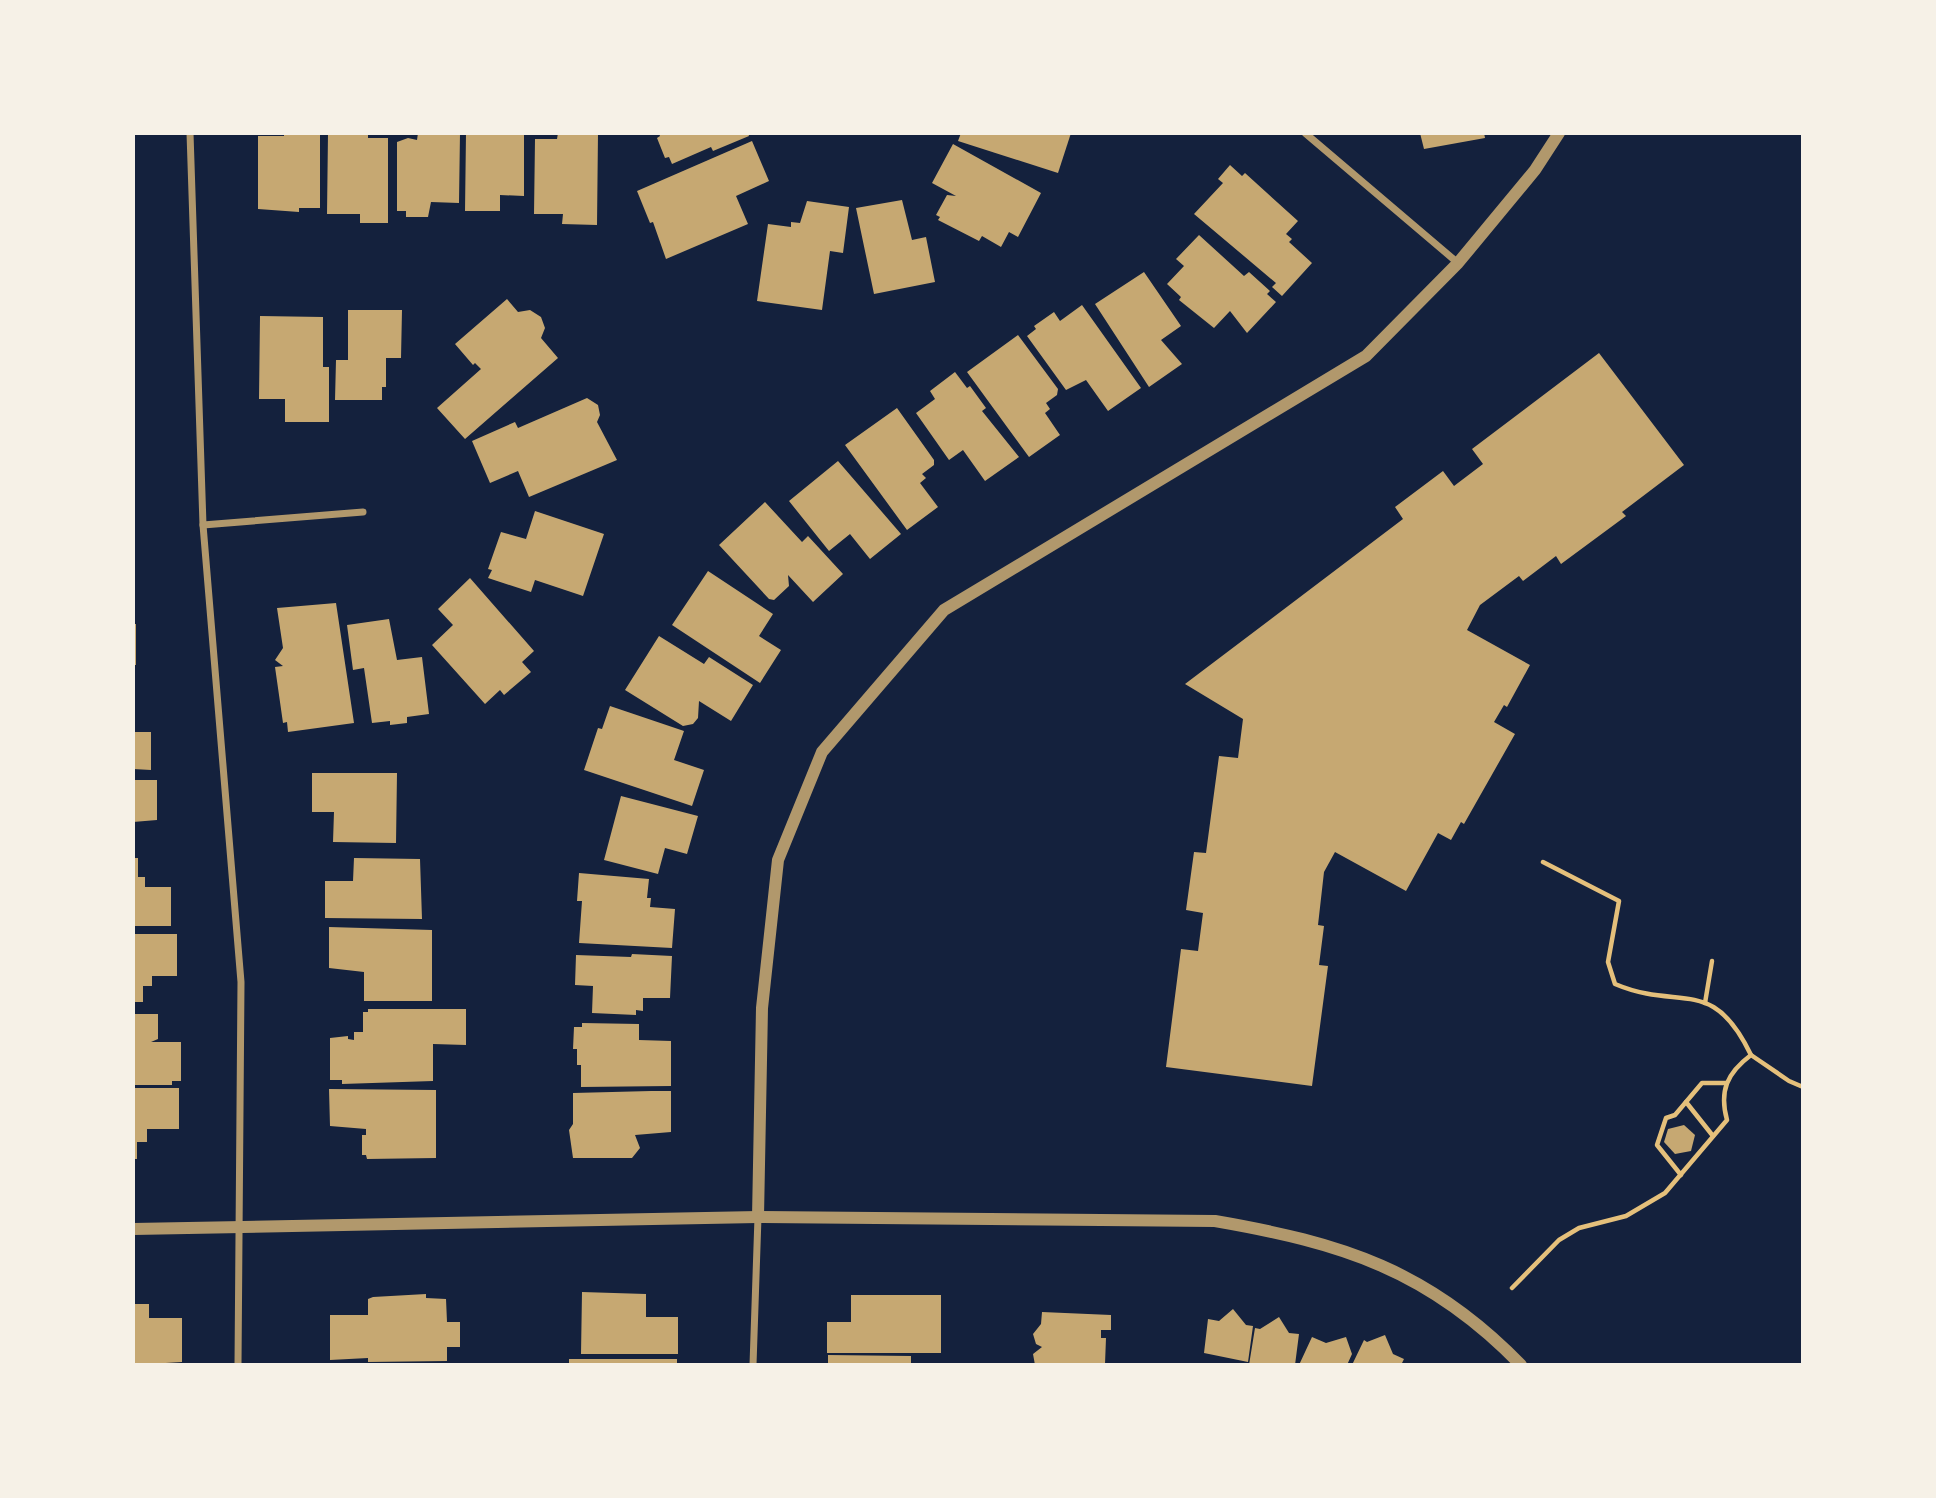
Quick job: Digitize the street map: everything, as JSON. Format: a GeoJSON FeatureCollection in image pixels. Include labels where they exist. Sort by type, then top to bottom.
{"type":"FeatureCollection","features":[{"type":"Feature","properties":{"kind":"street"},"geometry":{"type":"LineString","coordinates":[[190,133],[203,525],[240,982],[238,1365]]}},
{"type":"Feature","properties":{"kind":"street"},"geometry":{"type":"LineString","coordinates":[[1305,133],[1458,263]]}},
{"type":"Feature","properties":{"kind":"street"},"geometry":{"type":"LineString","coordinates":[[1549,149],[1550,133]]}},
{"type":"Feature","properties":{"kind":"street"},"geometry":{"type":"LineString","coordinates":[[753,1365],[762,1008],[778,860],[822,752],[944,610],[1366,356],[1458,263],[1559,133]]}},
{"type":"Feature","properties":{"kind":"street"},"geometry":{"type":"LineString","coordinates":[[203,525],[363,512]]}},
{"type":"Feature","properties":{"kind":"street"},"geometry":{"type":"LineString","coordinates":[[133,1228],[758,1217],[1215,1222],[1275,1231],[1346,1250],[1405,1274],[1449,1302],[1491,1334],[1521,1365]]}},
{"type":"Feature","properties":{"kind":"path"},"geometry":{"type":"LineString","coordinates":[[1543,862],[1619,901],[1608,962],[1615,984],[1713,1005],[1733,1021],[1751,1055],[1789,1082],[1803,1087]]}},
{"type":"Feature","properties":{"kind":"path"},"geometry":{"type":"LineString","coordinates":[[1705,1003],[1712,961]]}},
{"type":"Feature","properties":{"kind":"path"},"geometry":{"type":"LineString","coordinates":[[1512,1288],[1559,1240],[1579,1228],[1626,1216],[1665,1193],[1727,1121],[1723,1097],[1726,1083],[1730,1073],[1751,1055]]}},
{"type":"Feature","properties":{"kind":"path"},"geometry":{"type":"LineString","coordinates":[[1681,1175],[1657,1145],[1666,1118],[1675,1115],[1702,1083],[1726,1083]]}},
{"type":"Feature","properties":{"kind":"path"},"geometry":{"type":"LineString","coordinates":[[1686,1102],[1713,1136]]}},
{"type":"Feature","properties":{"kind":"building"},"geometry":{"type":"Polygon","coordinates":[[[284,133],[320,133],[320,208],[299,208],[299,212],[258,209],[258,136],[284,136],[284,133]]]}},
{"type":"Feature","properties":{"kind":"building"},"geometry":{"type":"Polygon","coordinates":[[[328,133],[368,133],[368,138],[388,138],[388,223],[360,223],[360,214],[327,214],[328,133]]]}},
{"type":"Feature","properties":{"kind":"building"},"geometry":{"type":"Polygon","coordinates":[[[418,133],[460,133],[459,203],[431,202],[428,217],[406,217],[406,211],[397,211],[397,142],[408,138],[417,140],[418,133]]]}},
{"type":"Feature","properties":{"kind":"building"},"geometry":{"type":"Polygon","coordinates":[[[466,133],[524,135],[524,196],[500,195],[500,211],[465,211],[466,133]]]}},
{"type":"Feature","properties":{"kind":"building"},"geometry":{"type":"Polygon","coordinates":[[[558,133],[598,133],[597,225],[562,224],[563,214],[534,214],[535,139],[557,139],[558,133]]]}},
{"type":"Feature","properties":{"kind":"building"},"geometry":{"type":"Polygon","coordinates":[[[659,133],[748,133],[749,136],[713,151],[711,147],[672,164],[669,157],[665,158],[657,138],[659,133]]]}},
{"type":"Feature","properties":{"kind":"building"},"geometry":{"type":"Polygon","coordinates":[[[961,133],[1071,133],[1058,173],[958,141],[961,133]]]}},
{"type":"Feature","properties":{"kind":"building"},"geometry":{"type":"Polygon","coordinates":[[[1420,133],[1484,133],[1485,138],[1424,149],[1420,133]]]}},
{"type":"Feature","properties":{"kind":"building"},"geometry":{"type":"Polygon","coordinates":[[[752,141],[769,181],[736,196],[748,224],[666,259],[653,222],[650,223],[637,191],[752,141]]]}},
{"type":"Feature","properties":{"kind":"building"},"geometry":{"type":"Polygon","coordinates":[[[953,144],[1041,193],[1018,237],[1009,232],[1001,247],[982,236],[979,241],[938,220],[940,217],[936,215],[947,195],[956,196],[932,183],[953,144]]]}},
{"type":"Feature","properties":{"kind":"building"},"geometry":{"type":"Polygon","coordinates":[[[1230,165],[1242,176],[1245,173],[1298,221],[1286,234],[1292,239],[1289,242],[1312,263],[1282,296],[1272,287],[1276,283],[1194,214],[1223,183],[1218,179],[1230,165]]]}},
{"type":"Feature","properties":{"kind":"building"},"geometry":{"type":"Polygon","coordinates":[[[902,200],[912,240],[926,237],[935,282],[874,294],[856,208],[902,200]]]}},
{"type":"Feature","properties":{"kind":"building"},"geometry":{"type":"Polygon","coordinates":[[[807,201],[849,207],[843,253],[830,251],[822,310],[757,301],[768,224],[791,227],[791,222],[800,223],[807,201]]]}},
{"type":"Feature","properties":{"kind":"building"},"geometry":{"type":"Polygon","coordinates":[[[1199,235],[1244,276],[1249,272],[1270,291],[1267,294],[1276,302],[1247,333],[1230,311],[1214,328],[1179,300],[1181,297],[1167,284],[1184,266],[1176,259],[1199,235]]]}},
{"type":"Feature","properties":{"kind":"building"},"geometry":{"type":"Polygon","coordinates":[[[1144,272],[1181,326],[1161,340],[1182,364],[1149,387],[1095,304],[1144,272]]]}},
{"type":"Feature","properties":{"kind":"building"},"geometry":{"type":"Polygon","coordinates":[[[507,299],[518,312],[530,310],[541,317],[545,328],[541,338],[558,358],[465,439],[437,408],[481,369],[475,363],[473,365],[455,344],[507,299]]]}},
{"type":"Feature","properties":{"kind":"building"},"geometry":{"type":"Polygon","coordinates":[[[1082,305],[1141,388],[1108,411],[1086,380],[1066,390],[1027,336],[1036,329],[1034,326],[1054,312],[1060,321],[1082,305]]]}},
{"type":"Feature","properties":{"kind":"building"},"geometry":{"type":"Polygon","coordinates":[[[348,310],[402,310],[401,358],[386,358],[386,387],[382,387],[382,400],[335,400],[336,360],[348,360],[348,310]]]}},
{"type":"Feature","properties":{"kind":"building"},"geometry":{"type":"Polygon","coordinates":[[[260,316],[323,317],[323,367],[329,367],[329,422],[285,422],[285,399],[259,399],[260,316]]]}},
{"type":"Feature","properties":{"kind":"building"},"geometry":{"type":"Polygon","coordinates":[[[1018,335],[1058,389],[1057,395],[1046,403],[1050,409],[1045,413],[1060,435],[1029,457],[967,372],[1018,335]]]}},
{"type":"Feature","properties":{"kind":"building"},"geometry":{"type":"Polygon","coordinates":[[[1599,353],[1684,465],[1622,512],[1626,516],[1561,564],[1556,556],[1523,581],[1519,576],[1480,605],[1467,630],[1530,665],[1507,707],[1504,705],[1494,722],[1515,734],[1464,824],[1461,822],[1451,840],[1438,833],[1406,891],[1335,852],[1324,872],[1318,925],[1324,926],[1319,965],[1328,966],[1312,1086],[1166,1067],[1181,949],[1198,951],[1203,913],[1186,910],[1194,852],[1206,853],[1219,756],[1238,758],[1243,719],[1185,684],[1403,519],[1395,507],[1443,471],[1454,486],[1483,464],[1472,449],[1599,353]]]}},
{"type":"Feature","properties":{"kind":"building"},"geometry":{"type":"Polygon","coordinates":[[[955,372],[967,388],[970,386],[986,408],[982,411],[1019,457],[985,481],[963,450],[949,460],[916,413],[935,399],[930,391],[955,372]]]}},
{"type":"Feature","properties":{"kind":"building"},"geometry":{"type":"Polygon","coordinates":[[[587,398],[598,405],[600,415],[597,422],[617,460],[529,497],[518,471],[490,483],[472,441],[515,422],[518,428],[587,398]]]}},
{"type":"Feature","properties":{"kind":"building"},"geometry":{"type":"Polygon","coordinates":[[[897,408],[934,460],[934,465],[922,474],[926,478],[920,483],[938,507],[907,530],[845,445],[897,408]]]}},
{"type":"Feature","properties":{"kind":"building"},"geometry":{"type":"Polygon","coordinates":[[[838,461],[901,534],[870,559],[850,534],[829,551],[789,501],[838,461]]]}},
{"type":"Feature","properties":{"kind":"building"},"geometry":{"type":"Polygon","coordinates":[[[765,502],[802,542],[808,536],[843,574],[813,602],[788,575],[789,586],[774,600],[769,599],[719,545],[765,502]]]}},
{"type":"Feature","properties":{"kind":"building"},"geometry":{"type":"Polygon","coordinates":[[[535,511],[604,534],[583,596],[535,580],[531,592],[488,578],[492,570],[488,569],[501,532],[526,539],[535,511]]]}},
{"type":"Feature","properties":{"kind":"building"},"geometry":{"type":"Polygon","coordinates":[[[708,571],[773,614],[759,636],[781,650],[760,683],[672,625],[708,571]]]}},
{"type":"Feature","properties":{"kind":"building"},"geometry":{"type":"Polygon","coordinates":[[[470,578],[534,651],[522,662],[531,672],[504,695],[500,690],[485,704],[432,645],[453,625],[438,609],[470,578]]]}},
{"type":"Feature","properties":{"kind":"building"},"geometry":{"type":"Polygon","coordinates":[[[336,603],[354,723],[288,732],[287,722],[283,723],[275,667],[283,666],[275,660],[283,648],[277,608],[336,603]]]}},
{"type":"Feature","properties":{"kind":"building"},"geometry":{"type":"Polygon","coordinates":[[[389,619],[397,660],[422,657],[429,714],[407,717],[407,723],[390,725],[390,721],[372,723],[364,668],[353,670],[347,625],[389,619]]]}},
{"type":"Feature","properties":{"kind":"building"},"geometry":{"type":"Polygon","coordinates":[[[133,624],[136,624],[136,665],[133,665],[133,624]]]}},
{"type":"Feature","properties":{"kind":"building"},"geometry":{"type":"Polygon","coordinates":[[[659,636],[704,664],[709,657],[753,685],[731,721],[699,701],[698,718],[693,724],[683,726],[625,690],[659,636]]]}},
{"type":"Feature","properties":{"kind":"building"},"geometry":{"type":"Polygon","coordinates":[[[610,706],[684,731],[674,760],[704,770],[692,806],[584,770],[598,728],[602,729],[610,706]]]}},
{"type":"Feature","properties":{"kind":"building"},"geometry":{"type":"Polygon","coordinates":[[[133,732],[151,732],[151,770],[133,769],[133,732]]]}},
{"type":"Feature","properties":{"kind":"building"},"geometry":{"type":"Polygon","coordinates":[[[312,773],[397,773],[396,843],[333,842],[334,812],[312,812],[312,773]]]}},
{"type":"Feature","properties":{"kind":"building"},"geometry":{"type":"Polygon","coordinates":[[[133,780],[157,780],[157,820],[133,822],[133,780]]]}},
{"type":"Feature","properties":{"kind":"building"},"geometry":{"type":"Polygon","coordinates":[[[621,796],[698,816],[687,854],[665,848],[658,874],[604,860],[621,796]]]}},
{"type":"Feature","properties":{"kind":"building"},"geometry":{"type":"Polygon","coordinates":[[[133,858],[138,858],[138,877],[145,877],[145,887],[171,887],[171,926],[133,926],[133,858]]]}},
{"type":"Feature","properties":{"kind":"building"},"geometry":{"type":"Polygon","coordinates":[[[354,858],[420,859],[422,919],[325,918],[325,881],[353,881],[354,858]]]}},
{"type":"Feature","properties":{"kind":"building"},"geometry":{"type":"Polygon","coordinates":[[[579,873],[649,879],[647,898],[651,898],[650,907],[675,909],[672,948],[579,943],[582,901],[577,901],[579,873]]]}},
{"type":"Feature","properties":{"kind":"building"},"geometry":{"type":"Polygon","coordinates":[[[329,927],[432,930],[432,1001],[364,1001],[364,972],[329,968],[329,927]]]}},
{"type":"Feature","properties":{"kind":"building"},"geometry":{"type":"Polygon","coordinates":[[[133,934],[177,934],[177,976],[152,976],[152,986],[143,986],[143,1002],[133,1002],[133,934]]]}},
{"type":"Feature","properties":{"kind":"building"},"geometry":{"type":"Polygon","coordinates":[[[632,954],[672,956],[670,998],[643,998],[643,1011],[636,1010],[636,1015],[592,1013],[593,986],[575,985],[576,955],[631,957],[632,954]]]}},
{"type":"Feature","properties":{"kind":"building"},"geometry":{"type":"Polygon","coordinates":[[[368,1009],[466,1009],[466,1045],[433,1044],[433,1081],[342,1084],[342,1080],[330,1080],[330,1038],[348,1036],[348,1039],[354,1040],[354,1032],[363,1032],[363,1012],[368,1012],[368,1009]]]}},
{"type":"Feature","properties":{"kind":"building"},"geometry":{"type":"Polygon","coordinates":[[[133,1014],[158,1014],[158,1039],[151,1042],[181,1042],[181,1081],[172,1081],[172,1085],[133,1085],[133,1014]]]}},
{"type":"Feature","properties":{"kind":"building"},"geometry":{"type":"Polygon","coordinates":[[[582,1023],[639,1024],[639,1040],[671,1041],[671,1086],[581,1087],[581,1065],[577,1065],[577,1049],[573,1049],[574,1027],[582,1027],[582,1023]]]}},
{"type":"Feature","properties":{"kind":"building"},"geometry":{"type":"Polygon","coordinates":[[[133,1088],[179,1088],[179,1129],[147,1129],[147,1142],[137,1142],[137,1159],[133,1159],[133,1088]]]}},
{"type":"Feature","properties":{"kind":"building"},"geometry":{"type":"Polygon","coordinates":[[[329,1089],[436,1090],[436,1158],[367,1159],[366,1155],[362,1155],[362,1135],[366,1135],[366,1129],[330,1126],[329,1089]]]}},
{"type":"Feature","properties":{"kind":"building"},"geometry":{"type":"Polygon","coordinates":[[[671,1091],[671,1132],[635,1135],[640,1148],[632,1158],[573,1158],[569,1130],[573,1124],[573,1093],[671,1091]]]}},
{"type":"Feature","properties":{"kind":"building"},"geometry":{"type":"Polygon","coordinates":[[[1684,1125],[1695,1135],[1691,1151],[1675,1154],[1664,1142],[1668,1129],[1684,1125]]]}},
{"type":"Feature","properties":{"kind":"building"},"geometry":{"type":"Polygon","coordinates":[[[582,1292],[646,1294],[646,1317],[678,1317],[678,1354],[581,1354],[582,1292]]]}},
{"type":"Feature","properties":{"kind":"building"},"geometry":{"type":"Polygon","coordinates":[[[426,1294],[426,1298],[446,1299],[447,1322],[460,1322],[460,1347],[447,1347],[447,1361],[368,1362],[368,1358],[330,1360],[330,1315],[368,1315],[368,1299],[373,1297],[426,1294]]]}},
{"type":"Feature","properties":{"kind":"building"},"geometry":{"type":"Polygon","coordinates":[[[851,1295],[941,1295],[941,1353],[827,1353],[827,1322],[851,1322],[851,1295]]]}},
{"type":"Feature","properties":{"kind":"building"},"geometry":{"type":"Polygon","coordinates":[[[133,1304],[149,1304],[149,1318],[182,1318],[182,1362],[133,1365],[133,1304]]]}},
{"type":"Feature","properties":{"kind":"building"},"geometry":{"type":"Polygon","coordinates":[[[1233,1309],[1246,1325],[1253,1326],[1248,1362],[1204,1353],[1208,1319],[1219,1321],[1233,1309]]]}},
{"type":"Feature","properties":{"kind":"building"},"geometry":{"type":"Polygon","coordinates":[[[1042,1312],[1111,1315],[1111,1330],[1101,1330],[1101,1338],[1106,1338],[1105,1364],[1035,1365],[1033,1354],[1042,1347],[1036,1344],[1033,1334],[1041,1324],[1042,1312]]]}},
{"type":"Feature","properties":{"kind":"building"},"geometry":{"type":"Polygon","coordinates":[[[1279,1317],[1289,1333],[1299,1334],[1295,1365],[1249,1365],[1255,1328],[1260,1329],[1279,1317]]]}},
{"type":"Feature","properties":{"kind":"building"},"geometry":{"type":"Polygon","coordinates":[[[1385,1335],[1393,1354],[1404,1359],[1401,1365],[1352,1365],[1364,1340],[1367,1342],[1385,1335]]]}},
{"type":"Feature","properties":{"kind":"building"},"geometry":{"type":"Polygon","coordinates":[[[1312,1337],[1326,1343],[1346,1337],[1352,1354],[1347,1365],[1299,1365],[1312,1337]]]}},
{"type":"Feature","properties":{"kind":"building"},"geometry":{"type":"Polygon","coordinates":[[[828,1355],[911,1356],[911,1365],[828,1365],[828,1355]]]}},
{"type":"Feature","properties":{"kind":"building"},"geometry":{"type":"Polygon","coordinates":[[[569,1359],[677,1359],[677,1365],[569,1365],[569,1359]]]}}]}
